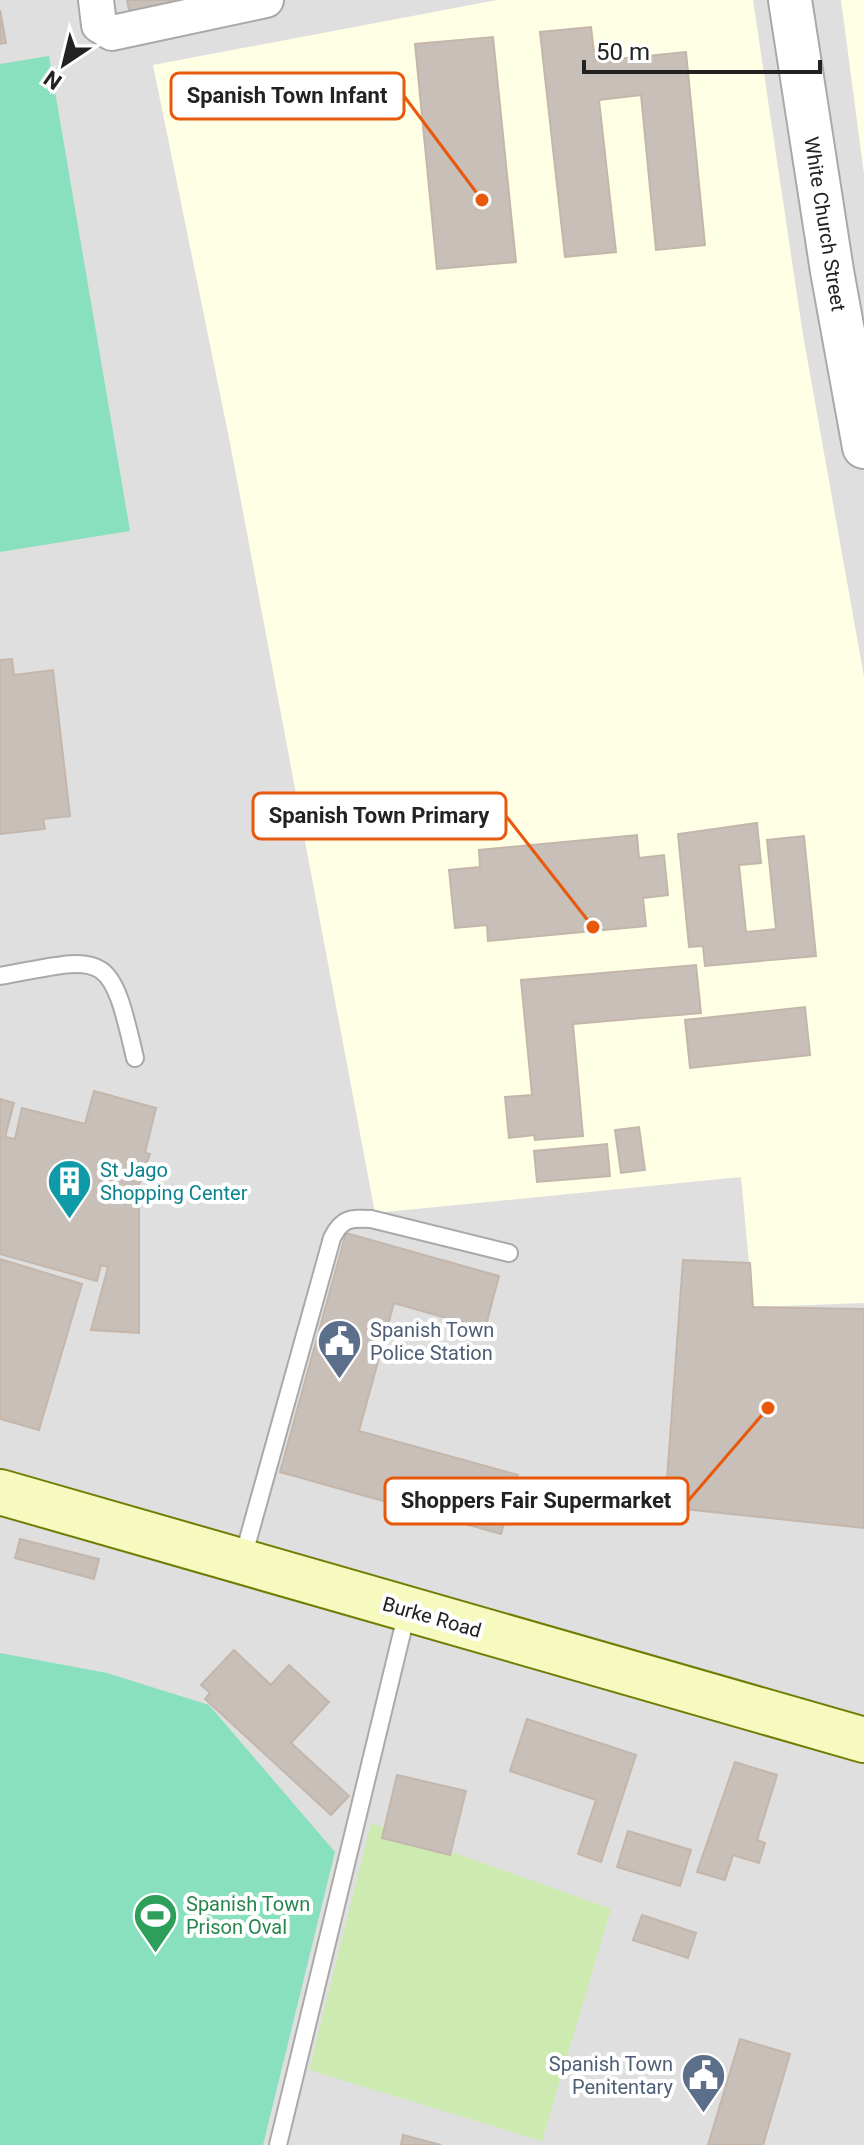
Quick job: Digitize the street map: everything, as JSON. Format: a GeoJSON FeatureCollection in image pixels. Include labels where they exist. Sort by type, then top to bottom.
{"type":"FeatureCollection","features":[{"type":"Feature","properties":{"kind":"main road","name":"Burke Road"},"geometry":{"type":"LineString","coordinates":[[0,1492],[864,1740]]}},
{"type":"Feature","properties":{"kind":"street"},"geometry":{"type":"LineString","coordinates":[[96,0],[99,25],[112,33],[122,33],[266,0]]}},
{"type":"Feature","properties":{"kind":"street","name":"White Church Street"},"geometry":{"type":"LineString","coordinates":[[790,0],[832,271],[864,447]]}},
{"type":"Feature","properties":{"kind":"lane"},"geometry":{"type":"LineString","coordinates":[[0,976],[83,962],[106,972],[120,994],[135,1058]]}},
{"type":"Feature","properties":{"kind":"lane"},"geometry":{"type":"LineString","coordinates":[[241,1563],[332,1238],[339,1223],[350,1218],[371,1219],[509,1253]]}},
{"type":"Feature","properties":{"kind":"lane"},"geometry":{"type":"LineString","coordinates":[[278,2145],[407,1611]]}},
{"type":"Feature","properties":{"kind":"shaded area"},"geometry":{"type":"Polygon","coordinates":[[[0,0],[864,0],[864,2145],[0,2145],[0,0]]]}},
{"type":"Feature","properties":{"kind":"shaded area"},"geometry":{"type":"Polygon","coordinates":[[[497,0],[753,0],[803,335],[864,677],[864,1303],[753,1307],[741,1177],[375,1213],[230,443],[153,65],[497,0]]]}},
{"type":"Feature","properties":{"kind":"shaded area"},"geometry":{"type":"Polygon","coordinates":[[[841,0],[864,0],[864,174],[841,0]]]}},
{"type":"Feature","properties":{"kind":"green space"},"geometry":{"type":"Polygon","coordinates":[[[49,56],[130,531],[0,552],[0,64],[49,56]]]}},
{"type":"Feature","properties":{"kind":"green space","name":"Spanish Town Prison Oval"},"geometry":{"type":"Polygon","coordinates":[[[0,1653],[107,1673],[209,1705],[335,1852],[263,2145],[0,2145],[0,1653]]]}},
{"type":"Feature","properties":{"kind":"green space"},"geometry":{"type":"Polygon","coordinates":[[[371,1823],[611,1909],[542,2141],[309,2070],[371,1823]]]}},
{"type":"Feature","properties":{"kind":"building"},"geometry":{"type":"Polygon","coordinates":[[[127,0],[226,0],[131,19],[127,0]]]}},
{"type":"Feature","properties":{"kind":"building"},"geometry":{"type":"Polygon","coordinates":[[[0,10],[6,43],[0,44],[0,10]]]}},
{"type":"Feature","properties":{"kind":"building"},"geometry":{"type":"Polygon","coordinates":[[[591,27],[595,61],[686,52],[705,245],[656,250],[641,95],[599,100],[616,252],[565,257],[540,32],[591,27]]]}},
{"type":"Feature","properties":{"kind":"building"},"geometry":{"type":"Polygon","coordinates":[[[493,37],[516,262],[437,269],[415,44],[493,37]]]}},
{"type":"Feature","properties":{"kind":"building"},"geometry":{"type":"Polygon","coordinates":[[[12,659],[14,675],[53,670],[70,816],[43,819],[45,829],[0,834],[0,660],[12,659]]]}},
{"type":"Feature","properties":{"kind":"building"},"geometry":{"type":"Polygon","coordinates":[[[757,823],[761,863],[739,865],[746,932],[776,929],[767,840],[804,836],[816,956],[705,966],[703,946],[689,947],[678,834],[757,823]]]}},
{"type":"Feature","properties":{"kind":"building"},"geometry":{"type":"Polygon","coordinates":[[[637,835],[639,858],[664,855],[668,895],[643,898],[646,926],[488,941],[487,925],[455,928],[449,870],[480,867],[479,850],[637,835]]]}},
{"type":"Feature","properties":{"kind":"building"},"geometry":{"type":"Polygon","coordinates":[[[696,965],[701,1013],[573,1024],[583,1136],[535,1140],[534,1135],[509,1138],[505,1097],[532,1095],[521,980],[696,965]]]}},
{"type":"Feature","properties":{"kind":"building"},"geometry":{"type":"Polygon","coordinates":[[[805,1007],[810,1055],[690,1068],[685,1020],[805,1007]]]}},
{"type":"Feature","properties":{"kind":"building","name":"St Jago Shopping Center"},"geometry":{"type":"Polygon","coordinates":[[[94,1091],[156,1108],[145,1153],[150,1154],[139,1185],[139,1333],[91,1330],[108,1267],[101,1265],[97,1281],[0,1254],[0,1099],[14,1103],[5,1137],[15,1139],[22,1108],[85,1124],[94,1091]]]}},
{"type":"Feature","properties":{"kind":"building"},"geometry":{"type":"Polygon","coordinates":[[[639,1127],[645,1170],[621,1173],[615,1130],[639,1127]]]}},
{"type":"Feature","properties":{"kind":"building"},"geometry":{"type":"Polygon","coordinates":[[[607,1144],[610,1176],[537,1182],[534,1151],[607,1144]]]}},
{"type":"Feature","properties":{"kind":"building","name":"Spanish Town Police Station"},"geometry":{"type":"Polygon","coordinates":[[[346,1233],[499,1276],[485,1329],[394,1303],[359,1431],[518,1475],[501,1534],[280,1472],[346,1233]]]}},
{"type":"Feature","properties":{"kind":"building"},"geometry":{"type":"Polygon","coordinates":[[[0,1259],[82,1284],[39,1430],[0,1419],[0,1259]]]}},
{"type":"Feature","properties":{"kind":"building"},"geometry":{"type":"Polygon","coordinates":[[[683,1260],[750,1263],[753,1307],[864,1309],[864,1528],[665,1507],[683,1260]]]}},
{"type":"Feature","properties":{"kind":"building"},"geometry":{"type":"Polygon","coordinates":[[[20,1539],[99,1559],[94,1579],[15,1558],[20,1539]]]}},
{"type":"Feature","properties":{"kind":"building"},"geometry":{"type":"Polygon","coordinates":[[[234,1650],[271,1685],[289,1665],[329,1702],[291,1743],[349,1796],[331,1815],[205,1699],[210,1693],[201,1685],[234,1650]]]}},
{"type":"Feature","properties":{"kind":"building"},"geometry":{"type":"Polygon","coordinates":[[[527,1719],[636,1755],[601,1862],[578,1854],[596,1800],[510,1771],[527,1719]]]}},
{"type":"Feature","properties":{"kind":"building"},"geometry":{"type":"Polygon","coordinates":[[[735,1762],[777,1775],[757,1840],[765,1843],[759,1863],[733,1855],[725,1880],[697,1872],[735,1762]]]}},
{"type":"Feature","properties":{"kind":"building"},"geometry":{"type":"Polygon","coordinates":[[[397,1775],[466,1791],[450,1855],[382,1838],[397,1775]]]}},
{"type":"Feature","properties":{"kind":"building"},"geometry":{"type":"Polygon","coordinates":[[[628,1831],[691,1850],[680,1886],[617,1867],[628,1831]]]}},
{"type":"Feature","properties":{"kind":"building"},"geometry":{"type":"Polygon","coordinates":[[[642,1915],[696,1933],[688,1958],[633,1940],[642,1915]]]}},
{"type":"Feature","properties":{"kind":"building"},"geometry":{"type":"Polygon","coordinates":[[[740,2039],[790,2054],[763,2145],[708,2145],[740,2039]]]}},
{"type":"Feature","properties":{"kind":"building"},"geometry":{"type":"Polygon","coordinates":[[[403,2135],[441,2145],[401,2145],[403,2135]]]}},
{"type":"Feature","properties":{"kind":"place","name":"Spanish Town Infant"},"geometry":{"type":"Point","coordinates":[482,200]}},
{"type":"Feature","properties":{"kind":"place","name":"Spanish Town Primary"},"geometry":{"type":"Point","coordinates":[593,927]}},
{"type":"Feature","properties":{"kind":"place","name":"St Jago Shopping Center"},"geometry":{"type":"Point","coordinates":[69,1220]}},
{"type":"Feature","properties":{"kind":"place","name":"Spanish Town Police Station"},"geometry":{"type":"Point","coordinates":[339,1380]}},
{"type":"Feature","properties":{"kind":"place","name":"Shoppers Fair Supermarket"},"geometry":{"type":"Point","coordinates":[768,1408]}},
{"type":"Feature","properties":{"kind":"place","name":"Spanish Town Prison Oval"},"geometry":{"type":"Point","coordinates":[155,1954]}},
{"type":"Feature","properties":{"kind":"place","name":"Spanish Town Penitentary"},"geometry":{"type":"Point","coordinates":[704,2115]}}]}
